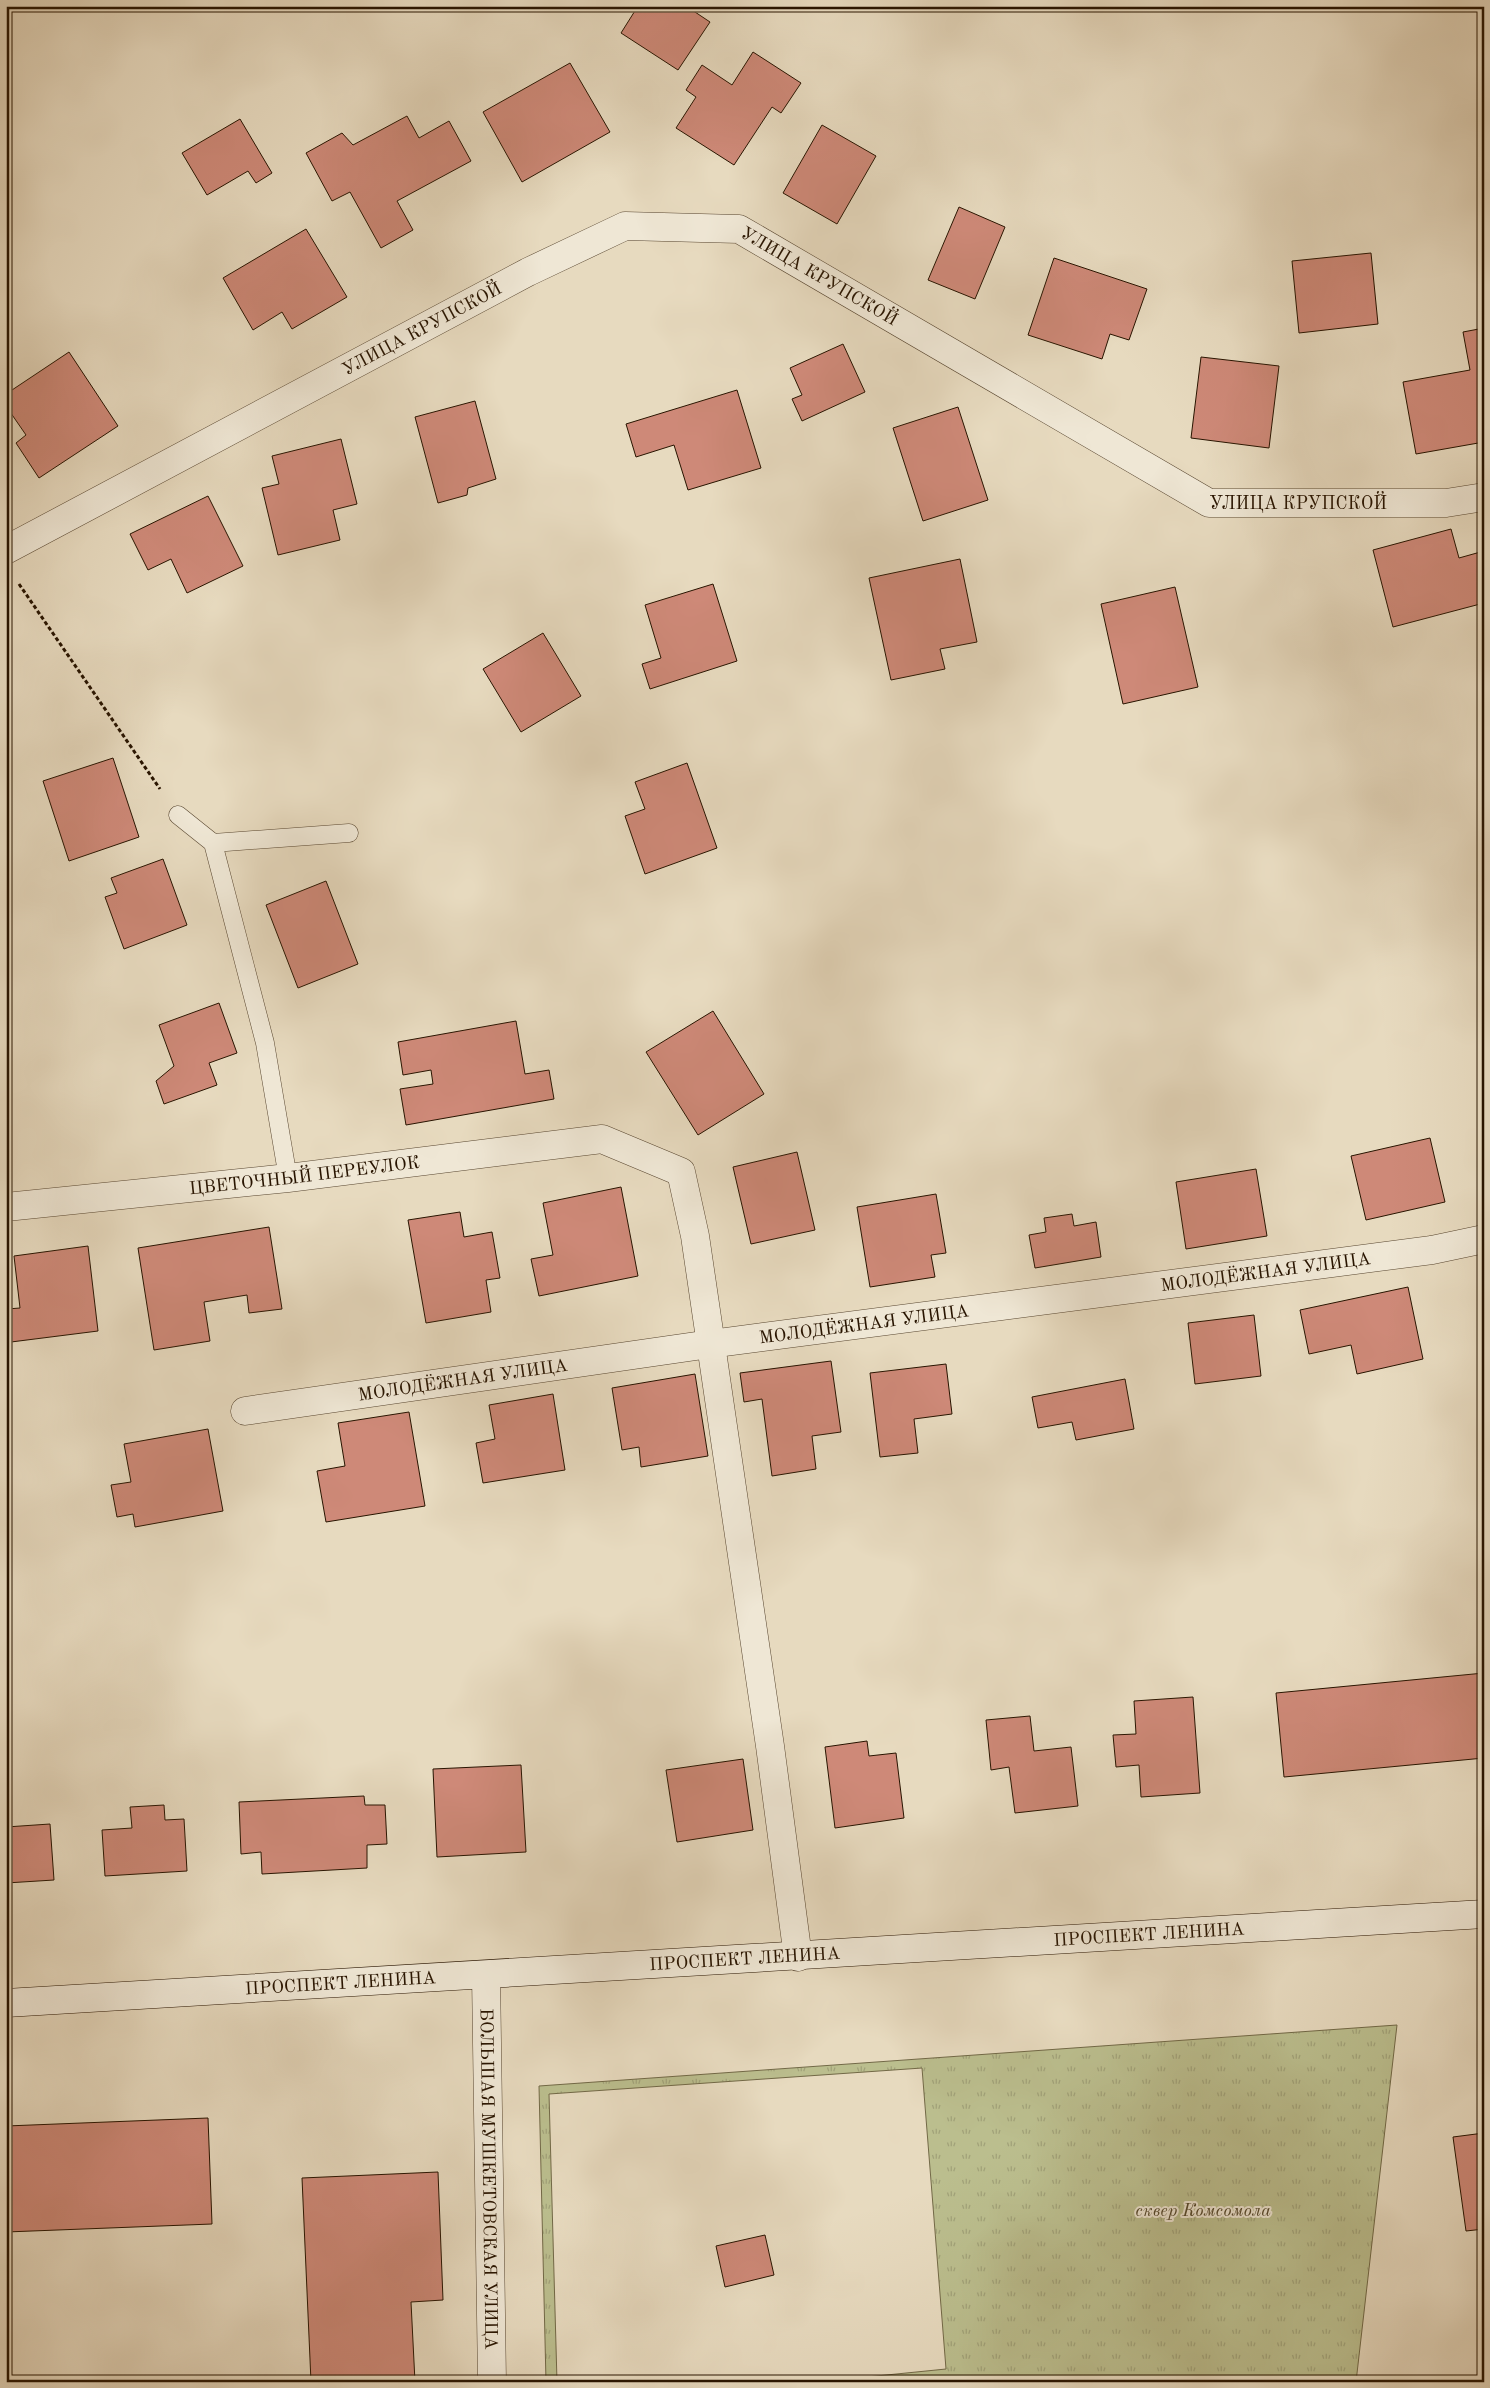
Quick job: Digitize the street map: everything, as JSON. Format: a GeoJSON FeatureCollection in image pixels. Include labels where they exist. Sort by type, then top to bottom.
{"type":"FeatureCollection","features":[{"type":"Feature","properties":{"kind":"street","name":"УЛИЦА КРУПСКОЙ"},"geometry":{"type":"LineString","coordinates":[[6,550],[528,272],[625,226],[738,229],[1209,503],[1446,503],[1484,497]]}},
{"type":"Feature","properties":{"kind":"street","name":"ЦВЕТОЧНЫЙ ПЕРЕУЛОК"},"geometry":{"type":"LineString","coordinates":[[6,1208],[288,1178],[602,1139],[681,1172],[695,1236],[710,1344]]}},
{"type":"Feature","properties":{"kind":"street","name":"МОЛОДЁЖНАЯ УЛИЦА"},"geometry":{"type":"LineString","coordinates":[[245,1412],[710,1344],[1432,1250],[1484,1239]]}},
{"type":"Feature","properties":{"kind":"street"},"geometry":{"type":"LineString","coordinates":[[710,1344],[770,1746],[798,1957]]}},
{"type":"Feature","properties":{"kind":"street","name":"ПРОСПЕКТ ЛЕНИНА"},"geometry":{"type":"LineString","coordinates":[[6,2003],[798,1957],[1484,1914]]}},
{"type":"Feature","properties":{"kind":"street","name":"БОЛЬШАЯ МУШКЕТОВСКАЯ УЛИЦА"},"geometry":{"type":"LineString","coordinates":[[486,1975],[492,2382]]}},
{"type":"Feature","properties":{"kind":"lane"},"geometry":{"type":"LineString","coordinates":[[178,815],[213,843],[265,1043],[288,1178]]}},
{"type":"Feature","properties":{"kind":"lane"},"geometry":{"type":"LineString","coordinates":[[213,843],[349,833]]}},
{"type":"Feature","properties":{"kind":"path"},"geometry":{"type":"LineString","coordinates":[[17,581],[178,815]]}},
{"type":"Feature","properties":{"kind":"green space","name":"сквер Комсомола"},"geometry":{"type":"Polygon","coordinates":[[[1397,2025],[1356,2382],[817,2382],[946,2369],[922,2068],[549,2094],[557,2382],[546,2382],[539,2086],[1397,2025]]]}},
{"type":"Feature","properties":{"kind":"building"},"geometry":{"type":"Polygon","coordinates":[[[638,6],[686,6],[710,22],[678,70],[621,33],[638,6]]]}},
{"type":"Feature","properties":{"kind":"building"},"geometry":{"type":"Polygon","coordinates":[[[753,52],[801,83],[781,113],[772,107],[734,165],[676,128],[696,97],[686,90],[702,65],[732,85],[753,52]]]}},
{"type":"Feature","properties":{"kind":"building"},"geometry":{"type":"Polygon","coordinates":[[[570,63],[610,132],[522,182],[483,112],[570,63]]]}},
{"type":"Feature","properties":{"kind":"building"},"geometry":{"type":"Polygon","coordinates":[[[407,116],[419,138],[449,121],[471,161],[397,201],[413,230],[381,248],[350,192],[332,201],[306,153],[342,133],[353,145],[407,116]]]}},
{"type":"Feature","properties":{"kind":"building"},"geometry":{"type":"Polygon","coordinates":[[[240,119],[272,173],[256,183],[248,171],[207,195],[182,153],[240,119]]]}},
{"type":"Feature","properties":{"kind":"building"},"geometry":{"type":"Polygon","coordinates":[[[822,125],[876,156],[837,224],[783,193],[822,125]]]}},
{"type":"Feature","properties":{"kind":"building"},"geometry":{"type":"Polygon","coordinates":[[[959,207],[1005,227],[975,299],[928,280],[959,207]]]}},
{"type":"Feature","properties":{"kind":"building"},"geometry":{"type":"Polygon","coordinates":[[[306,229],[347,297],[292,329],[282,312],[253,330],[223,278],[306,229]]]}},
{"type":"Feature","properties":{"kind":"building"},"geometry":{"type":"Polygon","coordinates":[[[1371,253],[1378,324],[1299,333],[1292,261],[1371,253]]]}},
{"type":"Feature","properties":{"kind":"building"},"geometry":{"type":"Polygon","coordinates":[[[1054,258],[1147,289],[1129,340],[1110,334],[1102,359],[1028,335],[1054,258]]]}},
{"type":"Feature","properties":{"kind":"building"},"geometry":{"type":"Polygon","coordinates":[[[1484,328],[1484,442],[1416,454],[1403,382],[1470,370],[1463,332],[1484,328]]]}},
{"type":"Feature","properties":{"kind":"building"},"geometry":{"type":"Polygon","coordinates":[[[843,344],[865,392],[802,421],[792,399],[802,395],[790,368],[843,344]]]}},
{"type":"Feature","properties":{"kind":"building"},"geometry":{"type":"Polygon","coordinates":[[[69,352],[118,426],[39,478],[16,443],[26,435],[6,406],[6,394],[69,352]]]}},
{"type":"Feature","properties":{"kind":"building"},"geometry":{"type":"Polygon","coordinates":[[[1201,357],[1279,366],[1269,448],[1191,438],[1201,357]]]}},
{"type":"Feature","properties":{"kind":"building"},"geometry":{"type":"Polygon","coordinates":[[[737,390],[761,468],[688,490],[674,445],[636,457],[626,424],[737,390]]]}},
{"type":"Feature","properties":{"kind":"building"},"geometry":{"type":"Polygon","coordinates":[[[475,401],[496,479],[468,488],[467,495],[438,503],[415,417],[475,401]]]}},
{"type":"Feature","properties":{"kind":"building"},"geometry":{"type":"Polygon","coordinates":[[[958,407],[988,500],[923,521],[893,428],[958,407]]]}},
{"type":"Feature","properties":{"kind":"building"},"geometry":{"type":"Polygon","coordinates":[[[341,439],[357,504],[333,510],[340,540],[278,555],[262,488],[279,484],[272,456],[341,439]]]}},
{"type":"Feature","properties":{"kind":"building"},"geometry":{"type":"Polygon","coordinates":[[[208,496],[243,566],[187,593],[171,559],[148,570],[130,534],[208,496]]]}},
{"type":"Feature","properties":{"kind":"building"},"geometry":{"type":"Polygon","coordinates":[[[1451,529],[1459,558],[1484,551],[1484,603],[1393,627],[1373,550],[1451,529]]]}},
{"type":"Feature","properties":{"kind":"building"},"geometry":{"type":"Polygon","coordinates":[[[960,559],[977,642],[940,649],[945,669],[891,680],[869,578],[960,559]]]}},
{"type":"Feature","properties":{"kind":"building"},"geometry":{"type":"Polygon","coordinates":[[[713,584],[737,661],[650,689],[642,664],[661,658],[645,605],[713,584]]]}},
{"type":"Feature","properties":{"kind":"building"},"geometry":{"type":"Polygon","coordinates":[[[1175,587],[1198,687],[1123,704],[1101,604],[1175,587]]]}},
{"type":"Feature","properties":{"kind":"building"},"geometry":{"type":"Polygon","coordinates":[[[543,633],[581,696],[521,732],[483,669],[543,633]]]}},
{"type":"Feature","properties":{"kind":"building"},"geometry":{"type":"Polygon","coordinates":[[[113,758],[139,837],[69,861],[43,781],[113,758]]]}},
{"type":"Feature","properties":{"kind":"building"},"geometry":{"type":"Polygon","coordinates":[[[687,763],[717,848],[645,874],[625,816],[645,809],[635,782],[687,763]]]}},
{"type":"Feature","properties":{"kind":"building"},"geometry":{"type":"Polygon","coordinates":[[[163,859],[187,925],[124,949],[105,897],[117,893],[111,878],[163,859]]]}},
{"type":"Feature","properties":{"kind":"building"},"geometry":{"type":"Polygon","coordinates":[[[326,881],[358,964],[298,988],[266,905],[326,881]]]}},
{"type":"Feature","properties":{"kind":"building"},"geometry":{"type":"Polygon","coordinates":[[[219,1003],[237,1053],[209,1063],[217,1085],[164,1104],[156,1081],[174,1066],[159,1025],[219,1003]]]}},
{"type":"Feature","properties":{"kind":"building"},"geometry":{"type":"Polygon","coordinates":[[[713,1011],[764,1094],[698,1135],[646,1052],[713,1011]]]}},
{"type":"Feature","properties":{"kind":"building"},"geometry":{"type":"Polygon","coordinates":[[[516,1021],[525,1074],[549,1070],[554,1099],[406,1125],[400,1089],[433,1084],[431,1070],[403,1075],[398,1042],[516,1021]]]}},
{"type":"Feature","properties":{"kind":"building"},"geometry":{"type":"Polygon","coordinates":[[[1430,1138],[1445,1202],[1366,1220],[1351,1156],[1430,1138]]]}},
{"type":"Feature","properties":{"kind":"building"},"geometry":{"type":"Polygon","coordinates":[[[797,1152],[815,1230],[751,1244],[733,1167],[797,1152]]]}},
{"type":"Feature","properties":{"kind":"building"},"geometry":{"type":"Polygon","coordinates":[[[1256,1169],[1267,1236],[1186,1249],[1176,1182],[1256,1169]]]}},
{"type":"Feature","properties":{"kind":"building"},"geometry":{"type":"Polygon","coordinates":[[[621,1187],[638,1276],[539,1296],[531,1259],[553,1255],[543,1203],[621,1187]]]}},
{"type":"Feature","properties":{"kind":"building"},"geometry":{"type":"Polygon","coordinates":[[[936,1194],[946,1253],[931,1255],[935,1277],[870,1287],[857,1207],[936,1194]]]}},
{"type":"Feature","properties":{"kind":"building"},"geometry":{"type":"Polygon","coordinates":[[[460,1212],[464,1237],[492,1232],[500,1278],[486,1280],[491,1312],[426,1323],[408,1220],[460,1212]]]}},
{"type":"Feature","properties":{"kind":"building"},"geometry":{"type":"Polygon","coordinates":[[[1072,1214],[1074,1226],[1096,1222],[1101,1257],[1035,1268],[1029,1235],[1046,1232],[1044,1218],[1072,1214]]]}},
{"type":"Feature","properties":{"kind":"building"},"geometry":{"type":"Polygon","coordinates":[[[269,1227],[282,1309],[249,1313],[247,1295],[204,1302],[210,1341],[154,1350],[138,1248],[269,1227]]]}},
{"type":"Feature","properties":{"kind":"building"},"geometry":{"type":"Polygon","coordinates":[[[88,1246],[98,1331],[11,1342],[7,1309],[20,1308],[14,1256],[88,1246]]]}},
{"type":"Feature","properties":{"kind":"building"},"geometry":{"type":"Polygon","coordinates":[[[1408,1287],[1423,1359],[1357,1374],[1351,1345],[1309,1354],[1300,1310],[1408,1287]]]}},
{"type":"Feature","properties":{"kind":"building"},"geometry":{"type":"Polygon","coordinates":[[[1254,1315],[1261,1376],[1195,1384],[1188,1323],[1254,1315]]]}},
{"type":"Feature","properties":{"kind":"building"},"geometry":{"type":"Polygon","coordinates":[[[831,1361],[841,1432],[812,1436],[816,1469],[772,1476],[762,1399],[744,1402],[740,1373],[831,1361]]]}},
{"type":"Feature","properties":{"kind":"building"},"geometry":{"type":"Polygon","coordinates":[[[946,1364],[952,1414],[914,1419],[918,1453],[880,1457],[870,1373],[946,1364]]]}},
{"type":"Feature","properties":{"kind":"building"},"geometry":{"type":"Polygon","coordinates":[[[695,1374],[708,1456],[641,1467],[639,1447],[622,1450],[612,1388],[695,1374]]]}},
{"type":"Feature","properties":{"kind":"building"},"geometry":{"type":"Polygon","coordinates":[[[1125,1379],[1134,1429],[1076,1440],[1072,1422],[1038,1428],[1032,1397],[1125,1379]]]}},
{"type":"Feature","properties":{"kind":"building"},"geometry":{"type":"Polygon","coordinates":[[[553,1394],[565,1470],[483,1483],[476,1443],[495,1439],[489,1405],[553,1394]]]}},
{"type":"Feature","properties":{"kind":"building"},"geometry":{"type":"Polygon","coordinates":[[[409,1412],[425,1506],[326,1522],[317,1471],[345,1466],[338,1423],[409,1412]]]}},
{"type":"Feature","properties":{"kind":"building"},"geometry":{"type":"Polygon","coordinates":[[[208,1429],[223,1511],[135,1527],[133,1514],[117,1517],[111,1485],[131,1482],[124,1444],[208,1429]]]}},
{"type":"Feature","properties":{"kind":"building"},"geometry":{"type":"Polygon","coordinates":[[[1484,1673],[1484,1758],[1284,1777],[1276,1693],[1484,1673]]]}},
{"type":"Feature","properties":{"kind":"building"},"geometry":{"type":"Polygon","coordinates":[[[1193,1697],[1200,1793],[1141,1797],[1139,1765],[1116,1767],[1113,1735],[1136,1734],[1134,1701],[1193,1697]]]}},
{"type":"Feature","properties":{"kind":"building"},"geometry":{"type":"Polygon","coordinates":[[[1030,1716],[1034,1751],[1071,1747],[1078,1806],[1015,1813],[1009,1767],[991,1770],[986,1720],[1030,1716]]]}},
{"type":"Feature","properties":{"kind":"building"},"geometry":{"type":"Polygon","coordinates":[[[867,1741],[869,1756],[896,1753],[904,1818],[835,1828],[825,1747],[867,1741]]]}},
{"type":"Feature","properties":{"kind":"building"},"geometry":{"type":"Polygon","coordinates":[[[743,1759],[753,1830],[677,1842],[666,1770],[743,1759]]]}},
{"type":"Feature","properties":{"kind":"building"},"geometry":{"type":"Polygon","coordinates":[[[521,1765],[526,1852],[437,1857],[433,1769],[521,1765]]]}},
{"type":"Feature","properties":{"kind":"building"},"geometry":{"type":"Polygon","coordinates":[[[364,1796],[365,1805],[385,1805],[387,1844],[367,1845],[367,1868],[262,1874],[261,1852],[241,1854],[239,1802],[364,1796]]]}},
{"type":"Feature","properties":{"kind":"building"},"geometry":{"type":"Polygon","coordinates":[[[164,1805],[165,1820],[184,1819],[187,1871],[105,1876],[102,1830],[132,1828],[130,1807],[164,1805]]]}},
{"type":"Feature","properties":{"kind":"building"},"geometry":{"type":"Polygon","coordinates":[[[50,1824],[54,1880],[6,1883],[6,1827],[50,1824]]]}},
{"type":"Feature","properties":{"kind":"building"},"geometry":{"type":"Polygon","coordinates":[[[208,2118],[212,2224],[6,2232],[6,2126],[208,2118]]]}},
{"type":"Feature","properties":{"kind":"building"},"geometry":{"type":"Polygon","coordinates":[[[1484,2133],[1484,2229],[1466,2231],[1453,2137],[1484,2133]]]}},
{"type":"Feature","properties":{"kind":"building"},"geometry":{"type":"Polygon","coordinates":[[[438,2172],[443,2300],[411,2302],[415,2382],[311,2382],[302,2178],[438,2172]]]}},
{"type":"Feature","properties":{"kind":"building"},"geometry":{"type":"Polygon","coordinates":[[[765,2235],[774,2275],[725,2287],[716,2246],[765,2235]]]}}]}
